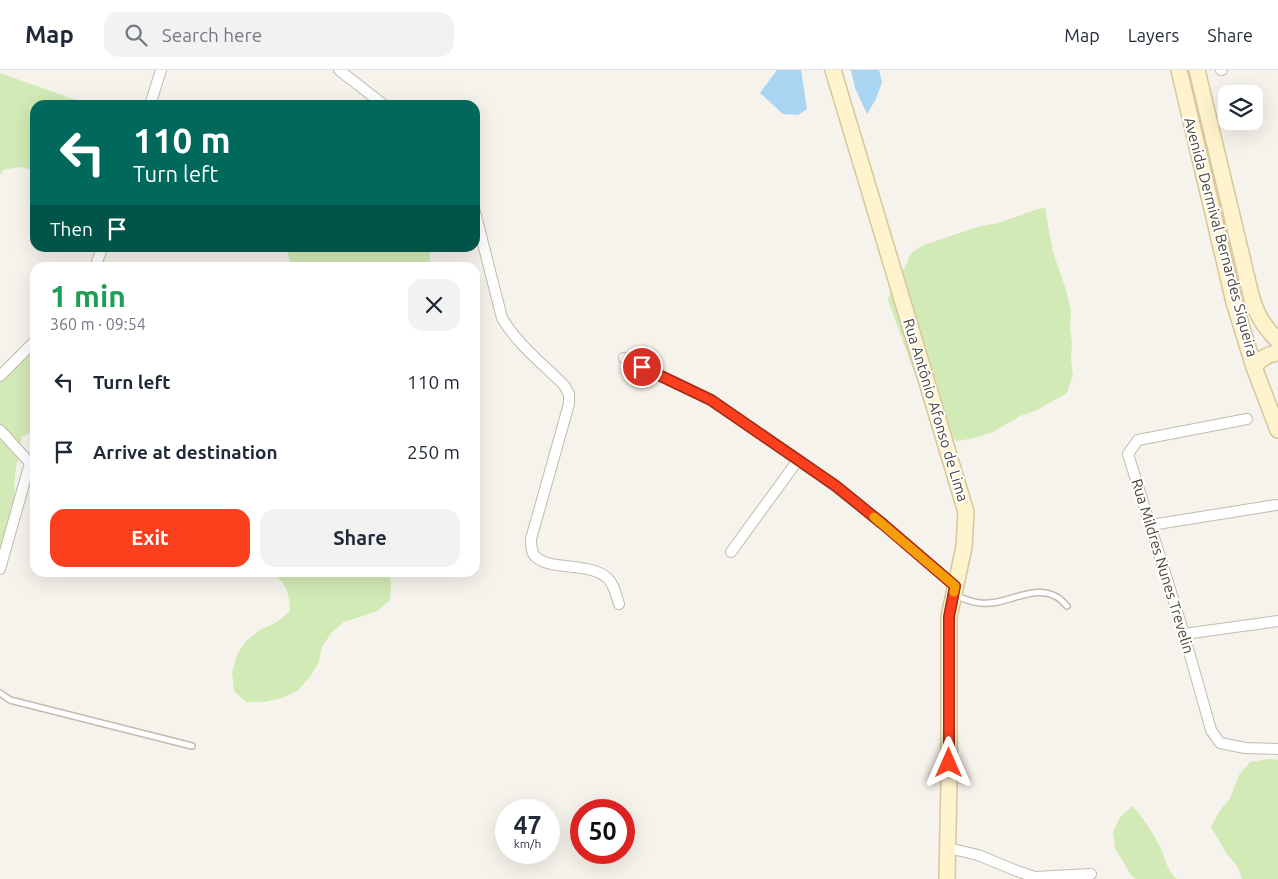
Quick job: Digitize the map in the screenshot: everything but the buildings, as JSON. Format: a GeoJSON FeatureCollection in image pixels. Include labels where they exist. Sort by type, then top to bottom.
{"type":"FeatureCollection","features":[{"type":"Feature","properties":{"kind":"main road","name":"Rua Antônio Afonso de Lima"},"geometry":{"type":"LineString","coordinates":[[833,70],[966,512],[964,547],[949,617],[947,879]]}},
{"type":"Feature","properties":{"kind":"main road","name":"Avenida Dermival Bernardes Siqueira"},"geometry":{"type":"LineString","coordinates":[[1178,70],[1234,302],[1254,367],[1278,430]]}},
{"type":"Feature","properties":{"kind":"main road","name":"Avenida Dermival Bernardes Siqueira"},"geometry":{"type":"LineString","coordinates":[[1197,70],[1256,313],[1278,342]]}},
{"type":"Feature","properties":{"kind":"main road"},"geometry":{"type":"LineString","coordinates":[[1254,367],[1260,360],[1278,353]]}},
{"type":"Feature","properties":{"kind":"street"},"geometry":{"type":"LineString","coordinates":[[152,100],[162,70]]}},
{"type":"Feature","properties":{"kind":"street"},"geometry":{"type":"LineString","coordinates":[[339,70],[378,100]]}},
{"type":"Feature","properties":{"kind":"street"},"geometry":{"type":"LineString","coordinates":[[480,232],[502,318],[517,339],[564,385],[569,394],[569,404],[531,539],[532,549],[536,557],[544,562],[596,571],[607,577],[614,587],[619,604]]}},
{"type":"Feature","properties":{"kind":"street"},"geometry":{"type":"LineString","coordinates":[[0,376],[30,346]]}},
{"type":"Feature","properties":{"kind":"street"},"geometry":{"type":"LineString","coordinates":[[624,358],[711,400],[836,486],[954,591]]}},
{"type":"Feature","properties":{"kind":"street","name":"Rua Mildres Nunes Trevelin"},"geometry":{"type":"LineString","coordinates":[[1247,419],[1138,440],[1128,454],[1212,730],[1220,743],[1245,748],[1278,749]]}},
{"type":"Feature","properties":{"kind":"street"},"geometry":{"type":"LineString","coordinates":[[0,430],[30,463],[0,568]]}},
{"type":"Feature","properties":{"kind":"street"},"geometry":{"type":"LineString","coordinates":[[731,552],[798,460]]}},
{"type":"Feature","properties":{"kind":"street"},"geometry":{"type":"LineString","coordinates":[[1151,525],[1276,505]]}},
{"type":"Feature","properties":{"kind":"street"},"geometry":{"type":"LineString","coordinates":[[1184,634],[1278,621]]}},
{"type":"Feature","properties":{"kind":"street"},"geometry":{"type":"LineString","coordinates":[[948,848],[978,855],[1017,872],[1035,877],[1091,874]]}},
{"type":"Feature","properties":{"kind":"lane"},"geometry":{"type":"LineString","coordinates":[[954,591],[981,603],[994,603],[1036,592],[1045,593],[1056,596],[1067,606]]}},
{"type":"Feature","properties":{"kind":"lane"},"geometry":{"type":"LineString","coordinates":[[0,693],[10,700],[192,746]]}},
{"type":"Feature","properties":{"kind":"green space"},"geometry":{"type":"Polygon","coordinates":[[[0,73],[76,100],[30,100],[30,169],[19,167],[3,170],[0,175],[0,73]]]}},
{"type":"Feature","properties":{"kind":"green space"},"geometry":{"type":"Polygon","coordinates":[[[1045,208],[1053,252],[1071,311],[1073,375],[1067,393],[1037,410],[1020,416],[993,432],[957,441],[943,430],[914,372],[888,300],[892,282],[904,269],[911,253],[924,245],[977,227],[998,223],[1045,208]]]}},
{"type":"Feature","properties":{"kind":"green space"},"geometry":{"type":"Polygon","coordinates":[[[288,252],[430,252],[430,262],[290,262],[288,252]]]}},
{"type":"Feature","properties":{"kind":"green space"},"geometry":{"type":"Polygon","coordinates":[[[30,347],[30,434],[22,436],[15,473],[14,506],[0,566],[0,372],[30,347]]]}},
{"type":"Feature","properties":{"kind":"green space"},"geometry":{"type":"Polygon","coordinates":[[[277,577],[390,577],[390,600],[377,611],[344,622],[331,633],[322,647],[318,664],[297,691],[282,698],[264,702],[246,702],[234,691],[232,672],[237,655],[245,642],[260,630],[277,622],[290,611],[286,589],[277,577]]]}},
{"type":"Feature","properties":{"kind":"green space"},"geometry":{"type":"Polygon","coordinates":[[[1269,759],[1278,760],[1278,879],[1242,879],[1238,867],[1227,854],[1211,827],[1219,812],[1230,798],[1239,775],[1250,762],[1269,759]]]}},
{"type":"Feature","properties":{"kind":"green space"},"geometry":{"type":"Polygon","coordinates":[[[1133,806],[1144,820],[1161,849],[1168,867],[1177,879],[1136,879],[1131,875],[1115,848],[1113,832],[1120,817],[1133,806]]]}},
{"type":"Feature","properties":{"kind":"water"},"geometry":{"type":"Polygon","coordinates":[[[777,70],[801,70],[807,109],[798,115],[783,114],[760,93],[777,70]]]}},
{"type":"Feature","properties":{"kind":"water"},"geometry":{"type":"Polygon","coordinates":[[[851,70],[879,70],[882,82],[876,99],[867,114],[855,88],[851,70]]]}},
{"type":"Feature","properties":{"kind":"slow traffic"},"geometry":{"type":"LineString","coordinates":[[874,517],[955,586],[954,592]]}},
{"type":"Feature","properties":{"kind":"route"},"geometry":{"type":"LineString","coordinates":[[642,367],[711,400],[836,486],[955,586],[949,617],[949,763]]}}]}
